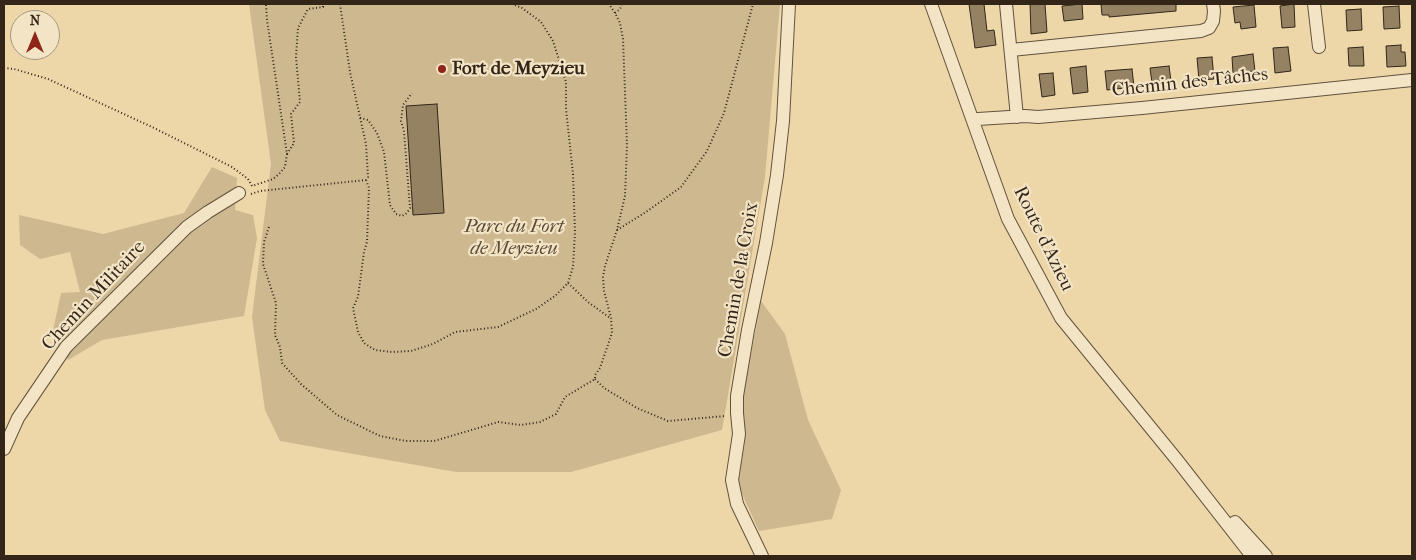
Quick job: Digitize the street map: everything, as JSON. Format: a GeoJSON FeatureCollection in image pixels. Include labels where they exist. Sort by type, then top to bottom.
{"type":"FeatureCollection","features":[{"type":"Feature","properties":{"kind":"street","name":"Chemin de la Croix"},"geometry":{"type":"LineString","coordinates":[[762,556],[738,504],[732,480],[739,434],[738,396],[748,330],[766,242],[777,175],[783,121],[789,4]]}},
{"type":"Feature","properties":{"kind":"street","name":"Route d'Azieu"},"geometry":{"type":"LineString","coordinates":[[930,4],[1008,219],[1061,318],[1177,460],[1252,556]]}},
{"type":"Feature","properties":{"kind":"street"},"geometry":{"type":"LineString","coordinates":[[1006,4],[1018,117]]}},
{"type":"Feature","properties":{"kind":"street"},"geometry":{"type":"LineString","coordinates":[[1011,50],[1200,31],[1208,28],[1213,21],[1213,4]]}},
{"type":"Feature","properties":{"kind":"street"},"geometry":{"type":"LineString","coordinates":[[1314,4],[1319,48]]}},
{"type":"Feature","properties":{"kind":"street","name":"Chemin des Tâches"},"geometry":{"type":"LineString","coordinates":[[973,121],[1142,108],[1412,80]]}},
{"type":"Feature","properties":{"kind":"street","name":"Chemin Militaire"},"geometry":{"type":"LineString","coordinates":[[4,449],[18,418],[66,347],[187,228],[208,212],[244,194]]}},
{"type":"Feature","properties":{"kind":"street","name":"Route d'Azieu"},"geometry":{"type":"LineString","coordinates":[[1177,460],[1266,556]]}},
{"type":"Feature","properties":{"kind":"path"},"geometry":{"type":"LineString","coordinates":[[4,68],[48,78],[166,134],[232,167],[248,179],[252,186],[273,179],[279,174],[284,167],[287,154],[266,4]]}},
{"type":"Feature","properties":{"kind":"path"},"geometry":{"type":"LineString","coordinates":[[287,154],[294,144],[291,114],[300,102],[296,58],[298,28],[308,9],[324,7],[323,4]]}},
{"type":"Feature","properties":{"kind":"path"},"geometry":{"type":"LineString","coordinates":[[340,4],[349,64],[366,144],[368,177],[366,180],[369,188],[367,242],[358,297],[353,308],[358,332],[364,343],[375,350],[392,352],[411,351],[433,344],[455,332],[498,327],[536,309],[555,296],[568,283],[573,267],[574,232],[573,174],[566,109],[566,82],[553,41],[541,22],[522,8],[512,4]]}},
{"type":"Feature","properties":{"kind":"path"},"geometry":{"type":"LineString","coordinates":[[269,227],[264,242],[263,264],[276,303],[275,335],[280,347],[282,363],[301,384],[337,415],[380,436],[406,441],[434,441],[498,422],[521,425],[540,422],[556,414],[566,397],[595,379],[611,338],[611,318],[604,291],[603,277],[625,196],[627,145],[624,50],[620,22],[608,4]]}},
{"type":"Feature","properties":{"kind":"path"},"geometry":{"type":"LineString","coordinates":[[615,13],[622,4]]}},
{"type":"Feature","properties":{"kind":"path"},"geometry":{"type":"LineString","coordinates":[[617,230],[646,212],[681,186],[707,151],[724,113],[753,4]]}},
{"type":"Feature","properties":{"kind":"path"},"geometry":{"type":"LineString","coordinates":[[360,118],[368,120],[377,133],[384,152],[390,205],[396,214],[402,216],[410,208],[404,130],[401,121],[402,105],[412,93]]}},
{"type":"Feature","properties":{"kind":"path"},"geometry":{"type":"LineString","coordinates":[[244,194],[366,180]]}},
{"type":"Feature","properties":{"kind":"path"},"geometry":{"type":"LineString","coordinates":[[568,283],[588,302],[611,318]]}},
{"type":"Feature","properties":{"kind":"path"},"geometry":{"type":"LineString","coordinates":[[595,379],[604,388],[637,408],[668,421],[737,414]]}},
{"type":"Feature","properties":{"kind":"green space","name":"Parc du Fort de Meyzieu"},"geometry":{"type":"Polygon","coordinates":[[[249,4],[780,4],[765,177],[722,430],[571,472],[456,472],[280,441],[265,410],[252,317],[271,164],[249,4]]]}},
{"type":"Feature","properties":{"kind":"green space"},"geometry":{"type":"Polygon","coordinates":[[[212,167],[237,178],[235,210],[253,215],[257,238],[244,316],[102,340],[68,360],[52,335],[61,293],[80,292],[70,252],[40,259],[20,245],[19,215],[103,234],[184,213],[212,167]]]}},
{"type":"Feature","properties":{"kind":"green space"},"geometry":{"type":"Polygon","coordinates":[[[761,301],[785,334],[808,420],[841,490],[832,519],[759,531],[738,485],[745,433],[743,395],[761,301]]]}},
{"type":"Feature","properties":{"kind":"building"},"geometry":{"type":"Polygon","coordinates":[[[969,4],[984,4],[987,31],[994,30],[996,45],[975,48],[969,4]]]}},
{"type":"Feature","properties":{"kind":"building"},"geometry":{"type":"Polygon","coordinates":[[[1030,4],[1045,4],[1047,32],[1031,34],[1030,4]]]}},
{"type":"Feature","properties":{"kind":"building"},"geometry":{"type":"Polygon","coordinates":[[[1082,4],[1083,19],[1064,21],[1062,6],[1082,4]]]}},
{"type":"Feature","properties":{"kind":"building"},"geometry":{"type":"Polygon","coordinates":[[[1101,4],[1176,4],[1176,11],[1109,17],[1109,15],[1102,15],[1101,4]]]}},
{"type":"Feature","properties":{"kind":"building"},"geometry":{"type":"Polygon","coordinates":[[[1294,4],[1295,27],[1282,28],[1280,6],[1294,4]]]}},
{"type":"Feature","properties":{"kind":"building"},"geometry":{"type":"Polygon","coordinates":[[[1254,5],[1256,27],[1241,29],[1240,22],[1235,23],[1233,7],[1254,5]]]}},
{"type":"Feature","properties":{"kind":"building"},"geometry":{"type":"Polygon","coordinates":[[[1399,6],[1400,28],[1384,29],[1383,7],[1399,6]]]}},
{"type":"Feature","properties":{"kind":"building"},"geometry":{"type":"Polygon","coordinates":[[[1361,9],[1362,30],[1347,31],[1346,10],[1361,9]]]}},
{"type":"Feature","properties":{"kind":"building"},"geometry":{"type":"Polygon","coordinates":[[[1401,45],[1401,52],[1405,52],[1406,66],[1387,67],[1386,46],[1401,45]]]}},
{"type":"Feature","properties":{"kind":"building"},"geometry":{"type":"Polygon","coordinates":[[[1288,47],[1291,71],[1275,73],[1273,48],[1288,47]]]}},
{"type":"Feature","properties":{"kind":"building"},"geometry":{"type":"Polygon","coordinates":[[[1363,47],[1364,66],[1349,66],[1348,48],[1363,47]]]}},
{"type":"Feature","properties":{"kind":"building"},"geometry":{"type":"Polygon","coordinates":[[[1253,54],[1255,71],[1233,73],[1232,57],[1253,54]]]}},
{"type":"Feature","properties":{"kind":"building"},"geometry":{"type":"Polygon","coordinates":[[[1212,57],[1214,79],[1199,80],[1197,58],[1212,57]]]}},
{"type":"Feature","properties":{"kind":"building"},"geometry":{"type":"Polygon","coordinates":[[[1086,66],[1088,92],[1073,94],[1070,68],[1086,66]]]}},
{"type":"Feature","properties":{"kind":"building"},"geometry":{"type":"Polygon","coordinates":[[[1169,66],[1171,81],[1152,83],[1150,68],[1169,66]]]}},
{"type":"Feature","properties":{"kind":"building"},"geometry":{"type":"Polygon","coordinates":[[[1132,69],[1134,87],[1107,90],[1105,71],[1132,69]]]}},
{"type":"Feature","properties":{"kind":"building"},"geometry":{"type":"Polygon","coordinates":[[[1053,73],[1055,95],[1042,97],[1039,74],[1053,73]]]}},
{"type":"Feature","properties":{"kind":"building"},"geometry":{"type":"Polygon","coordinates":[[[437,104],[444,213],[413,215],[406,106],[437,104]]]}},
{"type":"Feature","properties":{"kind":"place","name":"Fort de Meyzieu"},"geometry":{"type":"Point","coordinates":[442,69]}}]}
